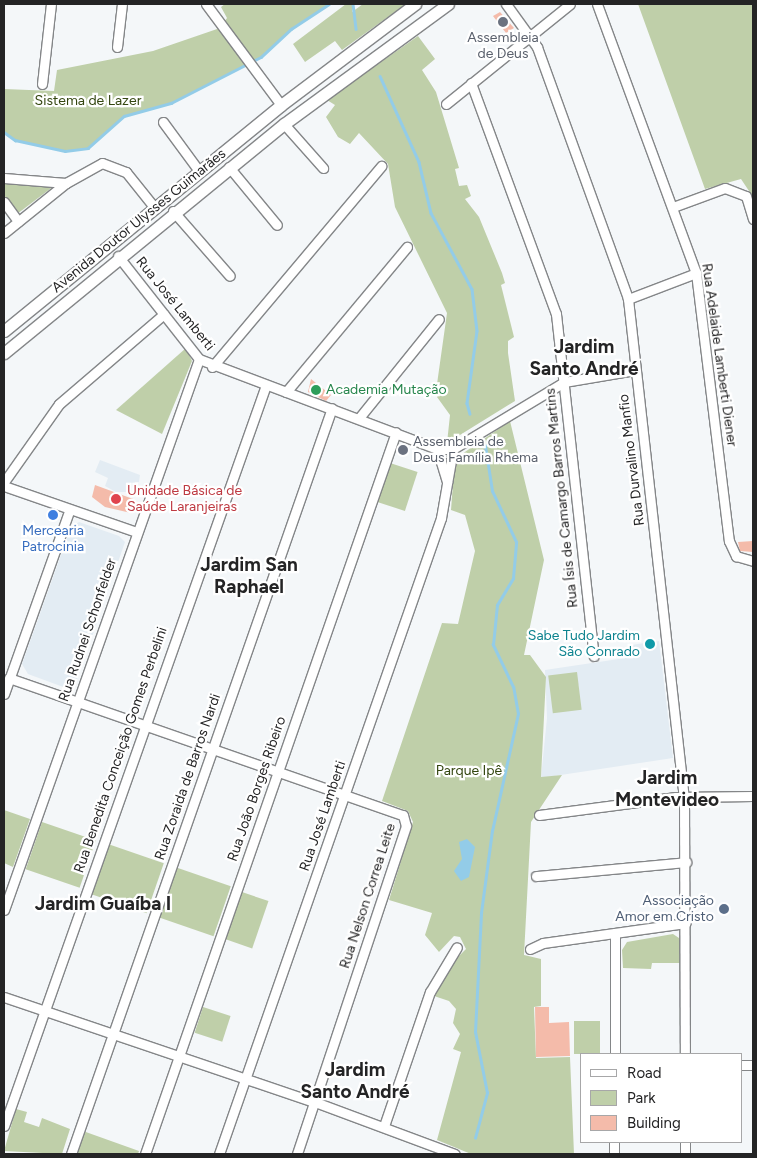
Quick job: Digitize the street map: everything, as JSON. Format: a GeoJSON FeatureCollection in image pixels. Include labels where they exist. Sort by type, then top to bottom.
{"type":"FeatureCollection","features":[{"type":"Feature","properties":{"kind":"main road","name":"Avenida Doutor Ulysses Guimarães"},"geometry":{"type":"LineString","coordinates":[[4,330],[281,105],[415,4]]}},
{"type":"Feature","properties":{"kind":"main road","name":"Avenida Doutor Ulysses Guimarães"},"geometry":{"type":"LineString","coordinates":[[4,353],[173,211],[295,115],[448,4]]}},
{"type":"Feature","properties":{"kind":"main road"},"geometry":{"type":"LineString","coordinates":[[281,105],[295,115]]}},
{"type":"Feature","properties":{"kind":"street"},"geometry":{"type":"LineString","coordinates":[[42,84],[51,4]]}},
{"type":"Feature","properties":{"kind":"street"},"geometry":{"type":"LineString","coordinates":[[117,47],[122,4]]}},
{"type":"Feature","properties":{"kind":"street"},"geometry":{"type":"LineString","coordinates":[[206,4],[281,105]]}},
{"type":"Feature","properties":{"kind":"street","name":"Rua Durvalino Manfio"},"geometry":{"type":"LineString","coordinates":[[506,4],[529,35],[628,299],[684,799],[686,848],[685,1053]]}},
{"type":"Feature","properties":{"kind":"street"},"geometry":{"type":"LineString","coordinates":[[446,104],[529,35],[570,4]]}},
{"type":"Feature","properties":{"kind":"street","name":"Rua Adelaide Lamberti Diener"},"geometry":{"type":"LineString","coordinates":[[597,4],[696,273],[729,541],[742,560],[753,562]]}},
{"type":"Feature","properties":{"kind":"street","name":"Rua Ísis de Camargo Barros Martins"},"geometry":{"type":"LineString","coordinates":[[471,83],[556,314],[594,656]]}},
{"type":"Feature","properties":{"kind":"street"},"geometry":{"type":"LineString","coordinates":[[163,122],[199,171]]}},
{"type":"Feature","properties":{"kind":"street"},"geometry":{"type":"LineString","coordinates":[[284,124],[323,168]]}},
{"type":"Feature","properties":{"kind":"street"},"geometry":{"type":"LineString","coordinates":[[4,233],[66,183],[102,163],[115,165],[126,172],[154,207]]}},
{"type":"Feature","properties":{"kind":"street"},"geometry":{"type":"LineString","coordinates":[[212,367],[381,166]]}},
{"type":"Feature","properties":{"kind":"street"},"geometry":{"type":"LineString","coordinates":[[229,167],[277,225]]}},
{"type":"Feature","properties":{"kind":"street"},"geometry":{"type":"LineString","coordinates":[[4,178],[66,183]]}},
{"type":"Feature","properties":{"kind":"street"},"geometry":{"type":"LineString","coordinates":[[673,207],[725,188],[746,196],[753,219]]}},
{"type":"Feature","properties":{"kind":"street"},"geometry":{"type":"LineString","coordinates":[[4,202],[18,222]]}},
{"type":"Feature","properties":{"kind":"street"},"geometry":{"type":"LineString","coordinates":[[173,211],[230,276]]}},
{"type":"Feature","properties":{"kind":"street"},"geometry":{"type":"LineString","coordinates":[[286,392],[407,247]]}},
{"type":"Feature","properties":{"kind":"street","name":"Rua José Lamberti"},"geometry":{"type":"LineString","coordinates":[[118,256],[199,359],[212,367],[332,408],[437,449],[453,449],[448,486],[345,794],[219,1154]]}},
{"type":"Feature","properties":{"kind":"street"},"geometry":{"type":"LineString","coordinates":[[628,299],[696,273]]}},
{"type":"Feature","properties":{"kind":"street"},"geometry":{"type":"LineString","coordinates":[[4,482],[59,404],[164,314]]}},
{"type":"Feature","properties":{"kind":"street"},"geometry":{"type":"LineString","coordinates":[[359,418],[439,319]]}},
{"type":"Feature","properties":{"kind":"street","name":"Rua Rudnei Schonfelder"},"geometry":{"type":"LineString","coordinates":[[4,910],[199,359]]}},
{"type":"Feature","properties":{"kind":"street"},"geometry":{"type":"LineString","coordinates":[[453,449],[564,382],[635,370]]}},
{"type":"Feature","properties":{"kind":"street","name":"Rua Benedita Conceição Gomes Perbelini"},"geometry":{"type":"LineString","coordinates":[[4,1126],[144,725],[266,385]]}},
{"type":"Feature","properties":{"kind":"street","name":"Rua Zoraida de Barros Nardi"},"geometry":{"type":"LineString","coordinates":[[71,1154],[332,408]]}},
{"type":"Feature","properties":{"kind":"street","name":"Rua João Borges Ribeiro"},"geometry":{"type":"LineString","coordinates":[[145,1154],[396,432]]}},
{"type":"Feature","properties":{"kind":"street"},"geometry":{"type":"LineString","coordinates":[[437,449],[448,486]]}},
{"type":"Feature","properties":{"kind":"street"},"geometry":{"type":"LineString","coordinates":[[4,486],[137,532]]}},
{"type":"Feature","properties":{"kind":"street"},"geometry":{"type":"LineString","coordinates":[[4,694],[70,509]]}},
{"type":"Feature","properties":{"kind":"street","name":"Rua Nelson Correa Leite"},"geometry":{"type":"LineString","coordinates":[[9,678],[403,815],[406,826],[297,1154]]}},
{"type":"Feature","properties":{"kind":"street"},"geometry":{"type":"LineString","coordinates":[[539,815],[684,799],[753,796]]}},
{"type":"Feature","properties":{"kind":"street"},"geometry":{"type":"LineString","coordinates":[[536,876],[686,862]]}},
{"type":"Feature","properties":{"kind":"street"},"geometry":{"type":"LineString","coordinates":[[530,949],[543,943],[686,923]]}},
{"type":"Feature","properties":{"kind":"street"},"geometry":{"type":"LineString","coordinates":[[615,1053],[616,933]]}},
{"type":"Feature","properties":{"kind":"street"},"geometry":{"type":"LineString","coordinates":[[384,1126],[430,992],[457,947]]}},
{"type":"Feature","properties":{"kind":"street"},"geometry":{"type":"LineString","coordinates":[[4,997],[247,1078],[384,1126],[455,1154]]}},
{"type":"Feature","properties":{"kind":"shaded area"},"geometry":{"type":"Polygon","coordinates":[[[100,460],[140,475],[139,482],[135,482],[131,492],[116,492],[105,486],[108,478],[95,472],[100,460]]]}},
{"type":"Feature","properties":{"kind":"shaded area"},"geometry":{"type":"Polygon","coordinates":[[[79,522],[119,536],[125,542],[76,683],[66,688],[28,674],[22,664],[71,527],[79,522]]]}},
{"type":"Feature","properties":{"kind":"shaded area"},"geometry":{"type":"Polygon","coordinates":[[[659,641],[673,758],[541,778],[547,718],[545,670],[632,657],[631,645],[659,641]]]}},
{"type":"Feature","properties":{"kind":"green space","name":"Sistema de Lazer"},"geometry":{"type":"Polygon","coordinates":[[[225,4],[329,4],[291,29],[261,57],[171,103],[124,116],[88,148],[65,151],[15,140],[4,132],[4,89],[54,91],[57,70],[153,51],[220,28],[227,18],[221,7],[225,4]]]}},
{"type":"Feature","properties":{"kind":"green space"},"geometry":{"type":"Polygon","coordinates":[[[346,4],[353,4],[352,12],[363,4],[406,4],[342,50],[335,41],[305,62],[293,44],[346,4]]]}},
{"type":"Feature","properties":{"kind":"green space"},"geometry":{"type":"Polygon","coordinates":[[[638,4],[753,4],[753,197],[741,179],[705,189],[638,4]]]}},
{"type":"Feature","properties":{"kind":"green space"},"geometry":{"type":"Polygon","coordinates":[[[418,36],[435,59],[422,70],[436,92],[459,168],[455,169],[459,186],[467,185],[471,196],[465,199],[479,217],[502,273],[505,283],[501,285],[514,337],[508,341],[508,353],[515,401],[447,443],[450,415],[437,397],[444,388],[437,384],[447,313],[395,207],[388,164],[359,133],[350,144],[338,137],[326,117],[335,105],[327,100],[418,36]]]}},
{"type":"Feature","properties":{"kind":"green space"},"geometry":{"type":"Polygon","coordinates":[[[4,183],[54,186],[17,214],[4,195],[4,183]]]}},
{"type":"Feature","properties":{"kind":"green space"},"geometry":{"type":"Polygon","coordinates":[[[186,348],[192,361],[162,434],[116,410],[186,348]]]}},
{"type":"Feature","properties":{"kind":"green space","name":"Parque Ipê"},"geometry":{"type":"Polygon","coordinates":[[[510,421],[544,560],[524,655],[530,655],[546,677],[541,777],[562,775],[531,822],[524,955],[541,959],[541,1006],[534,1007],[536,1058],[570,1057],[574,1154],[471,1154],[437,1140],[461,1052],[453,1049],[460,1034],[453,1023],[456,1009],[449,1001],[434,996],[447,968],[466,949],[460,937],[454,936],[439,952],[425,935],[432,913],[389,900],[413,822],[408,811],[382,801],[442,623],[458,624],[475,551],[465,515],[451,510],[454,470],[462,454],[510,421]]]}},
{"type":"Feature","properties":{"kind":"green space"},"geometry":{"type":"Polygon","coordinates":[[[390,463],[418,472],[405,511],[377,502],[390,463]]]}},
{"type":"Feature","properties":{"kind":"green space"},"geometry":{"type":"Polygon","coordinates":[[[577,672],[582,710],[553,713],[548,676],[577,672]]]}},
{"type":"Feature","properties":{"kind":"green space"},"geometry":{"type":"Polygon","coordinates":[[[4,810],[30,819],[13,867],[4,863],[4,810]]]}},
{"type":"Feature","properties":{"kind":"green space"},"geometry":{"type":"Polygon","coordinates":[[[42,822],[96,841],[80,888],[26,869],[42,822]]]}},
{"type":"Feature","properties":{"kind":"green space"},"geometry":{"type":"Polygon","coordinates":[[[108,844],[164,863],[147,913],[91,894],[108,844]]]}},
{"type":"Feature","properties":{"kind":"green space"},"geometry":{"type":"Polygon","coordinates":[[[175,867],[231,886],[214,936],[158,917],[175,867]]]}},
{"type":"Feature","properties":{"kind":"green space"},"geometry":{"type":"Polygon","coordinates":[[[242,892],[268,901],[252,948],[226,939],[242,892]]]}},
{"type":"Feature","properties":{"kind":"green space"},"geometry":{"type":"Polygon","coordinates":[[[673,934],[682,940],[683,963],[652,963],[651,969],[623,968],[622,950],[627,942],[673,934]]]}},
{"type":"Feature","properties":{"kind":"green space"},"geometry":{"type":"Polygon","coordinates":[[[203,1007],[231,1016],[222,1042],[195,1033],[203,1007]]]}},
{"type":"Feature","properties":{"kind":"green space"},"geometry":{"type":"Polygon","coordinates":[[[574,1021],[600,1021],[600,1053],[574,1054],[574,1021]]]}},
{"type":"Feature","properties":{"kind":"green space"},"geometry":{"type":"Polygon","coordinates":[[[16,1109],[27,1112],[24,1122],[39,1127],[42,1118],[70,1129],[62,1154],[4,1151],[16,1109]]]}},
{"type":"Feature","properties":{"kind":"green space"},"geometry":{"type":"Polygon","coordinates":[[[83,1131],[139,1151],[138,1154],[75,1154],[83,1131]]]}},
{"type":"Feature","properties":{"kind":"water"},"geometry":{"type":"Polygon","coordinates":[[[467,839],[475,847],[469,877],[461,881],[454,871],[462,859],[459,842],[467,839]]]}},
{"type":"Feature","properties":{"kind":"building","name":"Assembleia de Deus"},"geometry":{"type":"Polygon","coordinates":[[[500,12],[514,28],[506,33],[493,16],[500,12]]]}},
{"type":"Feature","properties":{"kind":"building","name":"Academia Mutação"},"geometry":{"type":"Polygon","coordinates":[[[311,379],[331,395],[326,401],[308,392],[311,379]]]}},
{"type":"Feature","properties":{"kind":"building","name":"Unidade Básica de Saúde Laranjeiras"},"geometry":{"type":"Polygon","coordinates":[[[95,485],[133,499],[131,513],[105,507],[92,497],[95,485]]]}},
{"type":"Feature","properties":{"kind":"building"},"geometry":{"type":"Polygon","coordinates":[[[753,541],[753,552],[740,551],[738,542],[753,541]]]}},
{"type":"Feature","properties":{"kind":"building"},"geometry":{"type":"Polygon","coordinates":[[[535,1007],[549,1007],[549,1023],[569,1022],[570,1056],[536,1057],[535,1007]]]}},
{"type":"Feature","properties":{"kind":"waterway"},"geometry":{"type":"LineString","coordinates":[[4,132],[15,140],[65,151],[88,148],[124,116],[171,103],[261,57],[291,29],[329,4]]}},
{"type":"Feature","properties":{"kind":"waterway"},"geometry":{"type":"LineString","coordinates":[[353,4],[356,29]]}},
{"type":"Feature","properties":{"kind":"waterway"},"geometry":{"type":"LineString","coordinates":[[380,76],[419,162],[431,213],[472,289],[477,331],[467,403],[470,414]]}},
{"type":"Feature","properties":{"kind":"waterway"},"geometry":{"type":"LineString","coordinates":[[475,1138],[487,1093],[475,1032],[481,913],[492,831],[518,714],[513,687],[493,645],[497,605],[513,578],[516,542],[492,491],[485,446]]}},
{"type":"Feature","properties":{"kind":"place","name":"Assembleia de Deus"},"geometry":{"type":"Point","coordinates":[503,22]}},
{"type":"Feature","properties":{"kind":"place","name":"Academia Mutação"},"geometry":{"type":"Point","coordinates":[316,390]}},
{"type":"Feature","properties":{"kind":"place","name":"Assembleia de Deus Família Rhema"},"geometry":{"type":"Point","coordinates":[403,450]}},
{"type":"Feature","properties":{"kind":"place","name":"Unidade Básica de Saúde Laranjeiras"},"geometry":{"type":"Point","coordinates":[116,499]}},
{"type":"Feature","properties":{"kind":"place","name":"Mercearia Patrocinia"},"geometry":{"type":"Point","coordinates":[53,515]}},
{"type":"Feature","properties":{"kind":"place","name":"Sabe Tudo Jardim São Conrado"},"geometry":{"type":"Point","coordinates":[650,644]}},
{"type":"Feature","properties":{"kind":"place","name":"Associação Amor em Cristo"},"geometry":{"type":"Point","coordinates":[724,909]}},
{"type":"Feature","properties":{"kind":"district","name":"Jardim Santo André"},"geometry":{"type":"Point","coordinates":[584,358]}},
{"type":"Feature","properties":{"kind":"district","name":"Jardim San Raphael"},"geometry":{"type":"Point","coordinates":[249,576]}},
{"type":"Feature","properties":{"kind":"district","name":"Jardim Montevideo"},"geometry":{"type":"Point","coordinates":[667,789]}},
{"type":"Feature","properties":{"kind":"district","name":"Jardim Guaíba I"},"geometry":{"type":"Point","coordinates":[103,904]}},
{"type":"Feature","properties":{"kind":"district","name":"Jardim Santo André"},"geometry":{"type":"Point","coordinates":[355,1081]}}]}
